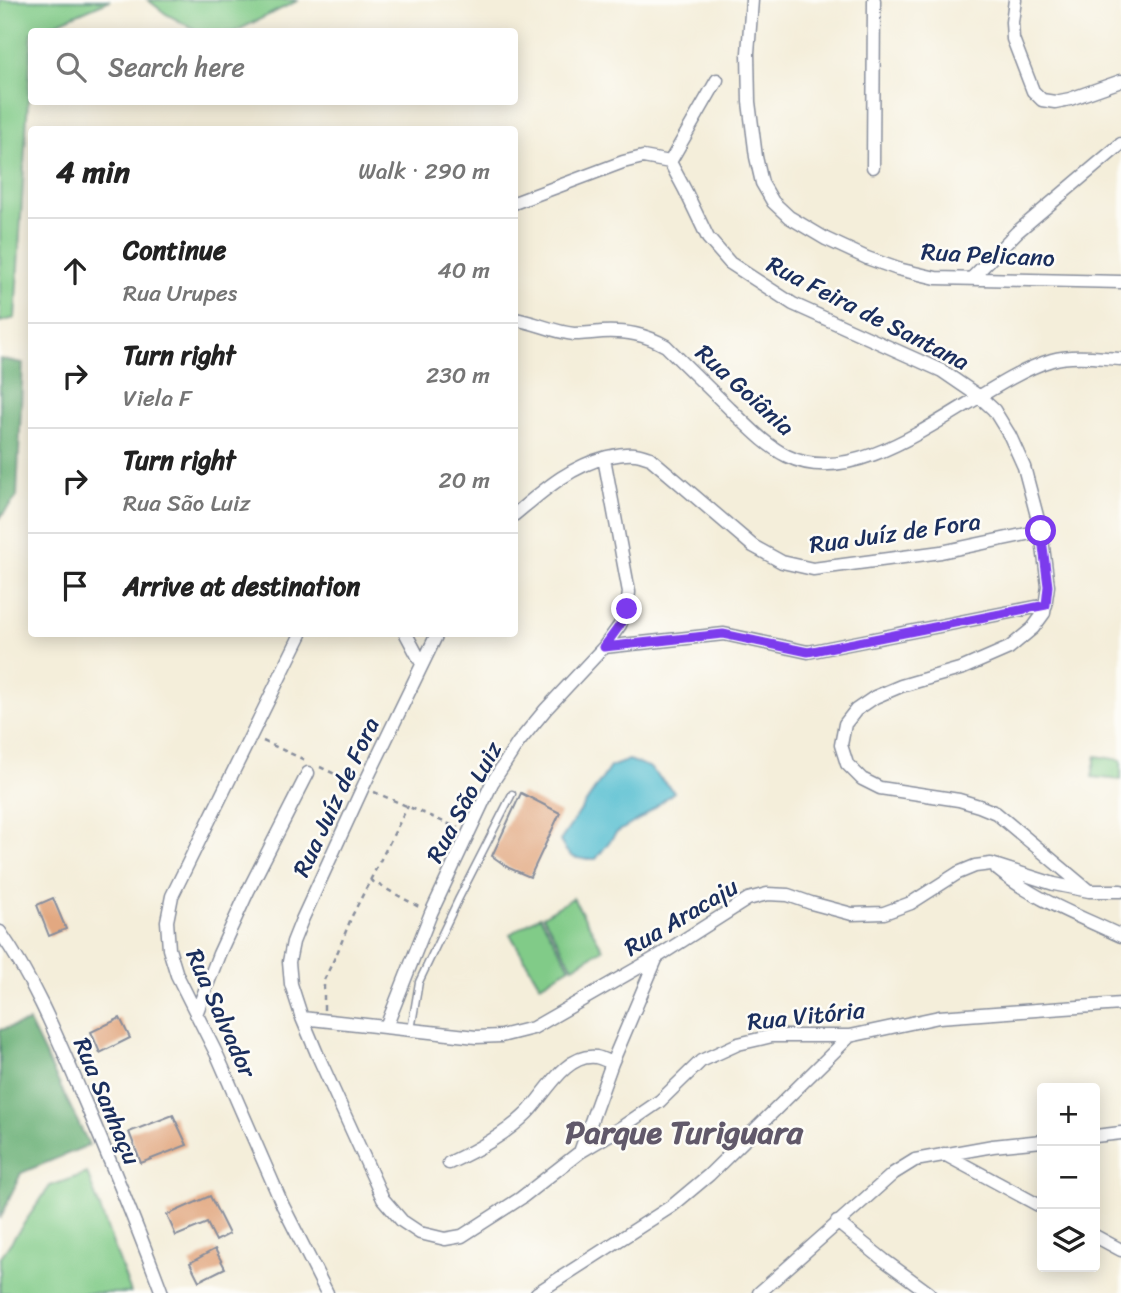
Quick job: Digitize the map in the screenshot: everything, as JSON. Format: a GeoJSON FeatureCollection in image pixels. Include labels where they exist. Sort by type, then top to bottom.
{"type":"FeatureCollection","features":[{"type":"Feature","properties":{"kind":"street","name":"Rua Pelicano"},"geometry":{"type":"LineString","coordinates":[[752,0],[748,53],[749,102],[756,157],[762,183],[773,202],[789,217],[826,239],[867,258],[936,278],[1121,282]]}},
{"type":"Feature","properties":{"kind":"street"},"geometry":{"type":"LineString","coordinates":[[873,167],[874,0]]}},
{"type":"Feature","properties":{"kind":"street"},"geometry":{"type":"LineString","coordinates":[[1015,0],[1013,39],[1033,91],[1042,100],[1055,102],[1070,99],[1121,81]]}},
{"type":"Feature","properties":{"kind":"street"},"geometry":{"type":"LineString","coordinates":[[518,201],[623,162],[643,157],[670,162],[717,79]]}},
{"type":"Feature","properties":{"kind":"street"},"geometry":{"type":"LineString","coordinates":[[972,278],[1017,232],[1121,144]]}},
{"type":"Feature","properties":{"kind":"street"},"geometry":{"type":"LineString","coordinates":[[1104,159],[1121,160]]}},
{"type":"Feature","properties":{"kind":"street","name":"Rua Feira de Santana"},"geometry":{"type":"LineString","coordinates":[[670,162],[708,238],[730,263],[793,304],[942,371],[994,410],[1024,467],[1041,531],[1048,586],[1046,605]]}},
{"type":"Feature","properties":{"kind":"street","name":"Rua Goiânia"},"geometry":{"type":"LineString","coordinates":[[518,319],[576,334],[605,332],[650,337],[666,346],[763,441],[789,457],[818,465],[846,463],[895,446],[1024,371],[1055,359],[1121,359]]}},
{"type":"Feature","properties":{"kind":"street","name":"Rua Juíz de Fora"},"geometry":{"type":"LineString","coordinates":[[518,512],[559,478],[578,467],[619,454],[635,454],[650,458],[753,546],[782,562],[813,569],[941,552],[1041,531]]}},
{"type":"Feature","properties":{"kind":"street","name":"Rua São Luiz"},"geometry":{"type":"LineString","coordinates":[[386,1027],[431,913],[492,783],[525,734],[604,647],[620,625],[627,609],[629,592],[604,458]]}},
{"type":"Feature","properties":{"kind":"street"},"geometry":{"type":"LineString","coordinates":[[604,647],[723,634],[808,652],[1046,605],[1044,613],[1033,628],[1009,648],[963,668],[901,686],[875,697],[856,710],[845,724],[841,745],[847,764],[862,779],[880,788],[959,800],[996,813],[1089,891]]}},
{"type":"Feature","properties":{"kind":"street","name":"Rua Salvador"},"geometry":{"type":"LineString","coordinates":[[300,637],[172,896],[167,921],[169,949],[177,975],[218,1057],[283,1206],[327,1293]]}},
{"type":"Feature","properties":{"kind":"street"},"geometry":{"type":"LineString","coordinates":[[408,637],[422,664]]}},
{"type":"Feature","properties":{"kind":"street","name":"Rua Juíz de Fora"},"geometry":{"type":"LineString","coordinates":[[291,984],[289,962],[300,922],[436,637]]}},
{"type":"Feature","properties":{"kind":"street"},"geometry":{"type":"LineString","coordinates":[[195,1014],[248,891],[308,773]]}},
{"type":"Feature","properties":{"kind":"street"},"geometry":{"type":"LineString","coordinates":[[991,864],[1054,884],[1089,891],[1121,891]]}},
{"type":"Feature","properties":{"kind":"street"},"geometry":{"type":"LineString","coordinates":[[991,864],[1032,893],[1121,936]]}},
{"type":"Feature","properties":{"kind":"street","name":"Rua Aracaju"},"geometry":{"type":"LineString","coordinates":[[302,1018],[475,1037],[501,1036],[533,1028],[657,957],[748,899],[767,894],[788,895],[852,914],[884,913],[911,903],[958,873],[975,866],[991,864]]}},
{"type":"Feature","properties":{"kind":"street","name":"Rua Sanhaçu"},"geometry":{"type":"LineString","coordinates":[[0,932],[28,978],[54,1030],[131,1210],[162,1293]]}},
{"type":"Feature","properties":{"kind":"street"},"geometry":{"type":"LineString","coordinates":[[580,1152],[612,1063],[657,957]]}},
{"type":"Feature","properties":{"kind":"street","name":"Rua Vitória"},"geometry":{"type":"LineString","coordinates":[[291,984],[302,1018],[383,1199],[402,1221],[420,1233],[444,1238],[462,1236],[521,1198],[580,1152],[622,1128],[660,1101],[701,1060],[738,1044],[772,1037],[850,1036],[939,1017],[1121,1004]]}},
{"type":"Feature","properties":{"kind":"street"},"geometry":{"type":"LineString","coordinates":[[537,1293],[672,1206],[709,1175],[850,1036]]}},
{"type":"Feature","properties":{"kind":"street"},"geometry":{"type":"LineString","coordinates":[[449,1163],[502,1135],[527,1113],[561,1072],[580,1060],[595,1057],[612,1063]]}},
{"type":"Feature","properties":{"kind":"street"},"geometry":{"type":"LineString","coordinates":[[1100,1135],[1121,1133]]}},
{"type":"Feature","properties":{"kind":"street"},"geometry":{"type":"LineString","coordinates":[[760,1293],[894,1173],[915,1160],[993,1146],[1037,1142]]}},
{"type":"Feature","properties":{"kind":"street"},"geometry":{"type":"LineString","coordinates":[[944,1154],[1037,1204]]}},
{"type":"Feature","properties":{"kind":"street"},"geometry":{"type":"LineString","coordinates":[[837,1222],[929,1293]]}},
{"type":"Feature","properties":{"kind":"street"},"geometry":{"type":"LineString","coordinates":[[1100,1239],[1121,1250]]}},
{"type":"Feature","properties":{"kind":"lane"},"geometry":{"type":"LineString","coordinates":[[411,1030],[419,982],[512,794]]}},
{"type":"Feature","properties":{"kind":"path"},"geometry":{"type":"LineString","coordinates":[[324,1020],[324,980],[408,806]]}},
{"type":"Feature","properties":{"kind":"path"},"geometry":{"type":"LineString","coordinates":[[370,880],[431,913]]}},
{"type":"Feature","properties":{"kind":"green space"},"geometry":{"type":"Polygon","coordinates":[[[0,0],[110,0],[45,28],[28,28],[28,99],[15,318],[0,322],[0,0]]]}},
{"type":"Feature","properties":{"kind":"green space"},"geometry":{"type":"Polygon","coordinates":[[[148,0],[299,0],[242,28],[192,28],[166,14],[148,0]]]}},
{"type":"Feature","properties":{"kind":"green space"},"geometry":{"type":"Polygon","coordinates":[[[0,359],[23,363],[17,497],[0,518],[0,359]]]}},
{"type":"Feature","properties":{"kind":"green space"},"geometry":{"type":"Polygon","coordinates":[[[1096,756],[1121,760],[1121,780],[1092,777],[1096,756]]]}},
{"type":"Feature","properties":{"kind":"green space"},"geometry":{"type":"Polygon","coordinates":[[[573,898],[603,949],[573,967],[543,916],[573,898]]]}},
{"type":"Feature","properties":{"kind":"green space"},"geometry":{"type":"Polygon","coordinates":[[[540,916],[570,967],[540,985],[510,934],[540,916]]]}},
{"type":"Feature","properties":{"kind":"green space"},"geometry":{"type":"Polygon","coordinates":[[[29,1022],[89,1145],[21,1173],[0,1219],[0,1030],[29,1022]]]}},
{"type":"Feature","properties":{"kind":"green space"},"geometry":{"type":"Polygon","coordinates":[[[87,1173],[131,1293],[0,1293],[0,1258],[50,1186],[87,1173]]]}},
{"type":"Feature","properties":{"kind":"water"},"geometry":{"type":"Polygon","coordinates":[[[629,760],[649,767],[674,792],[643,817],[616,833],[596,859],[570,855],[560,841],[610,767],[629,760]]]}},
{"type":"Feature","properties":{"kind":"building"},"geometry":{"type":"Polygon","coordinates":[[[521,793],[560,813],[530,877],[509,868],[492,856],[521,793]]]}},
{"type":"Feature","properties":{"kind":"building"},"geometry":{"type":"Polygon","coordinates":[[[53,898],[66,929],[49,936],[37,905],[53,898]]]}},
{"type":"Feature","properties":{"kind":"building"},"geometry":{"type":"Polygon","coordinates":[[[120,1018],[130,1038],[100,1053],[91,1032],[120,1018]]]}},
{"type":"Feature","properties":{"kind":"building"},"geometry":{"type":"Polygon","coordinates":[[[173,1115],[187,1145],[141,1163],[129,1132],[173,1115]]]}},
{"type":"Feature","properties":{"kind":"building"},"geometry":{"type":"Polygon","coordinates":[[[210,1196],[229,1234],[216,1241],[207,1223],[176,1236],[167,1215],[210,1196]]]}},
{"type":"Feature","properties":{"kind":"building"},"geometry":{"type":"Polygon","coordinates":[[[215,1249],[225,1268],[199,1281],[190,1263],[215,1249]]]}},
{"type":"Feature","properties":{"kind":"district","name":"Parque Turiguara"},"geometry":{"type":"Point","coordinates":[684,1132]}},
{"type":"Feature","properties":{"kind":"route"},"geometry":{"type":"LineString","coordinates":[[627,609],[620,625],[604,647],[723,634],[808,652],[1046,605],[1048,586],[1041,531]]}}]}
